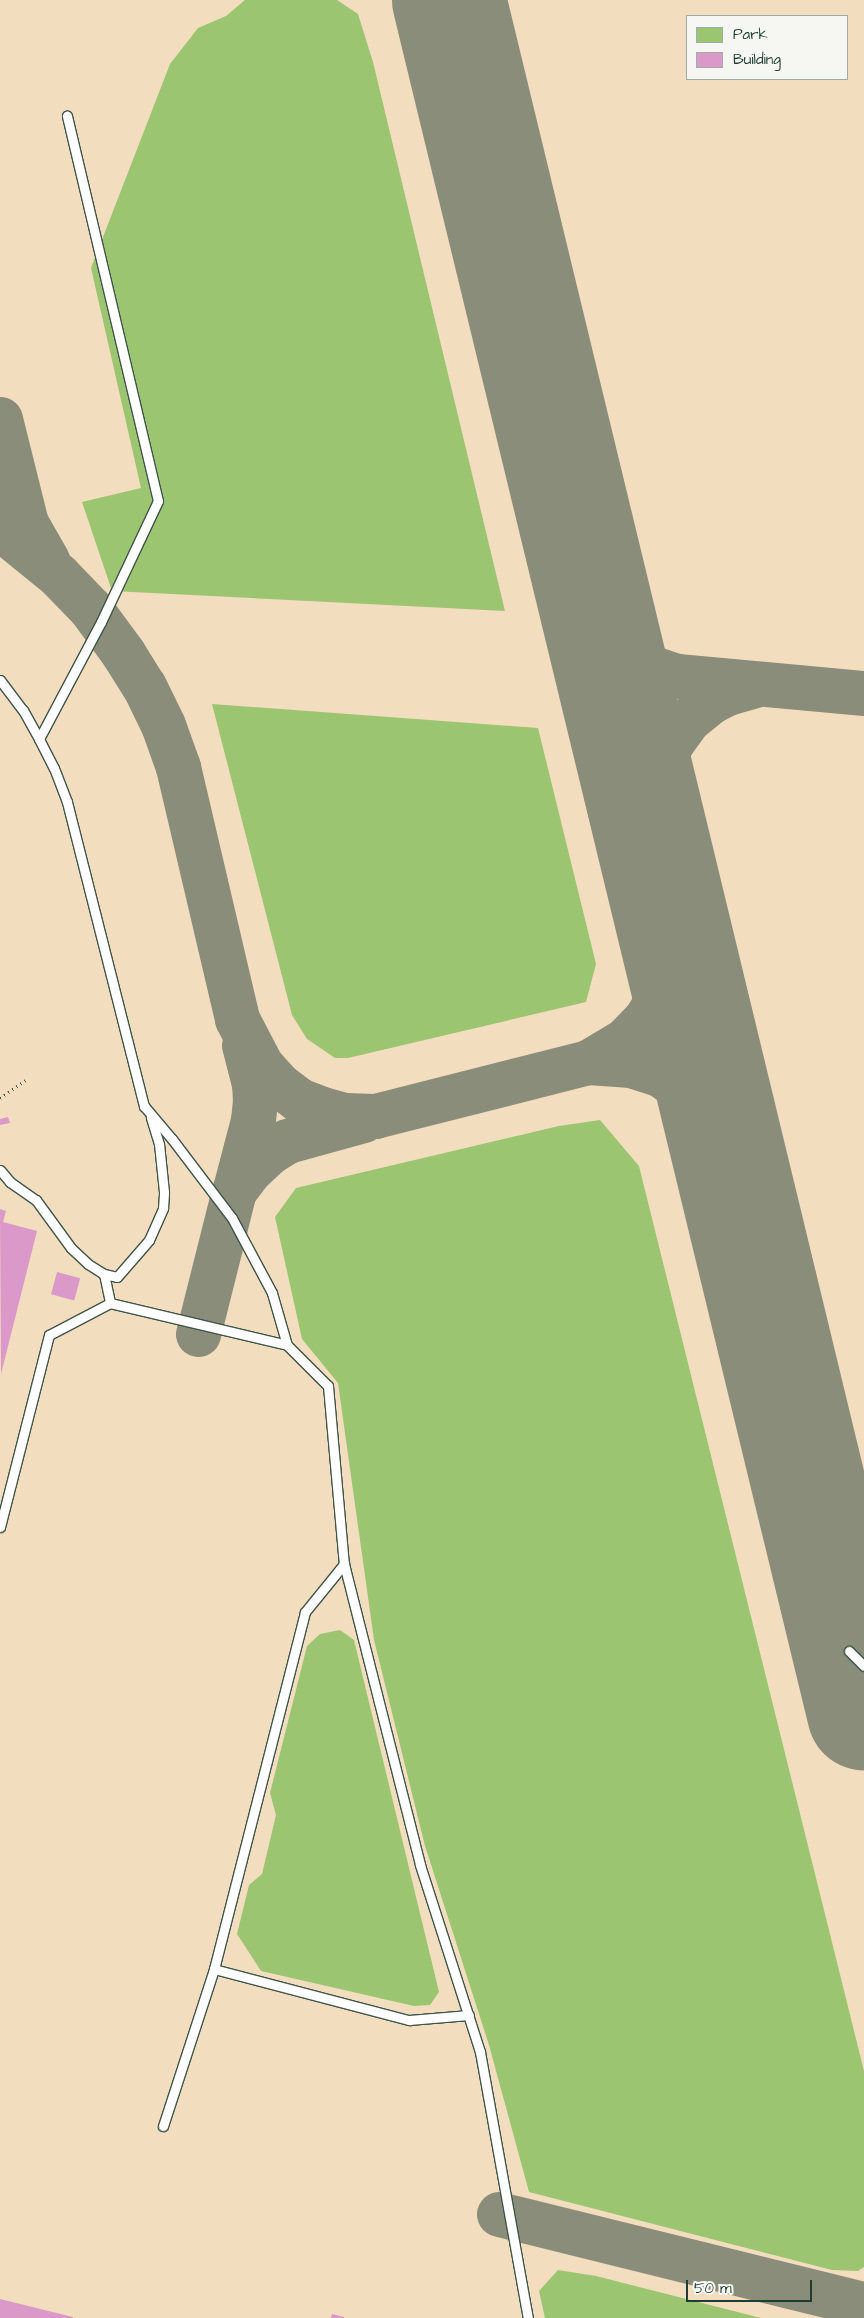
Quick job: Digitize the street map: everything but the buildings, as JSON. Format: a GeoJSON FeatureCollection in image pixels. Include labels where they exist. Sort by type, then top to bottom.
{"type":"FeatureCollection","features":[{"type":"Feature","properties":{"kind":"lane"},"geometry":{"type":"LineString","coordinates":[[39,739],[101,622],[158,501],[67,116]]}},
{"type":"Feature","properties":{"kind":"lane"},"geometry":{"type":"LineString","coordinates":[[0,680],[23,710],[39,739],[54,768],[67,802],[144,1106],[217,1196],[247,1243],[272,1293],[286,1345],[328,1386],[344,1564],[420,1865],[480,2052],[528,2318]]}},
{"type":"Feature","properties":{"kind":"lane"},"geometry":{"type":"LineString","coordinates":[[0,1170],[10,1182],[36,1200],[70,1248],[88,1264],[104,1274],[117,1277],[149,1240],[164,1208],[158,1144],[150,1114]]}},
{"type":"Feature","properties":{"kind":"lane"},"geometry":{"type":"LineString","coordinates":[[104,1274],[110,1303]]}},
{"type":"Feature","properties":{"kind":"lane"},"geometry":{"type":"LineString","coordinates":[[0,1527],[49,1335],[110,1303],[286,1345]]}},
{"type":"Feature","properties":{"kind":"lane"},"geometry":{"type":"LineString","coordinates":[[164,2126],[214,1969],[305,1612],[344,1564]]}},
{"type":"Feature","properties":{"kind":"lane"},"geometry":{"type":"LineString","coordinates":[[849,1651],[864,1666]]}},
{"type":"Feature","properties":{"kind":"lane"},"geometry":{"type":"LineString","coordinates":[[214,1969],[409,2020],[469,2015]]}},
{"type":"Feature","properties":{"kind":"path"},"geometry":{"type":"LineString","coordinates":[[0,1098],[26,1080]]}},
{"type":"Feature","properties":{"kind":"green space"},"geometry":{"type":"Polygon","coordinates":[[[245,0],[337,0],[358,14],[373,62],[505,611],[112,591],[82,502],[141,488],[91,268],[170,64],[198,28],[226,16],[245,0]]]}},
{"type":"Feature","properties":{"kind":"green space"},"geometry":{"type":"Polygon","coordinates":[[[212,704],[538,728],[596,964],[586,1002],[348,1058],[335,1058],[307,1039],[292,1015],[212,704]]]}},
{"type":"Feature","properties":{"kind":"green space"},"geometry":{"type":"Polygon","coordinates":[[[600,1120],[639,1166],[864,2071],[864,2267],[858,2271],[832,2270],[529,2192],[489,2045],[425,1846],[374,1640],[338,1383],[302,1339],[275,1217],[296,1188],[559,1126],[600,1120]]]}},
{"type":"Feature","properties":{"kind":"green space"},"geometry":{"type":"Polygon","coordinates":[[[340,1630],[354,1640],[439,1992],[430,2005],[414,2006],[261,1971],[237,1934],[249,1885],[262,1874],[276,1815],[270,1793],[307,1646],[320,1634],[340,1630]]]}},
{"type":"Feature","properties":{"kind":"green space"},"geometry":{"type":"Polygon","coordinates":[[[558,2270],[596,2276],[761,2318],[545,2318],[539,2291],[558,2270]]]}},
{"type":"Feature","properties":{"kind":"taxiway"},"geometry":{"type":"LineString","coordinates":[[0,419],[26,523],[47,560]]}},
{"type":"Feature","properties":{"kind":"taxiway"},"geometry":{"type":"LineString","coordinates":[[0,528],[58,575],[90,608],[123,653],[144,686],[163,725],[178,767],[237,1019],[261,1065],[279,1085],[299,1100],[322,1109],[344,1115],[375,1116],[588,1062],[631,1065],[661,1075],[688,1094],[699,1105],[715,1128],[732,1166]]}},
{"type":"Feature","properties":{"kind":"taxiway"},"geometry":{"type":"LineString","coordinates":[[598,612],[617,645],[631,659],[640,664],[677,676],[864,693]]}},
{"type":"Feature","properties":{"kind":"taxiway"},"geometry":{"type":"LineString","coordinates":[[654,844],[655,792],[664,759],[672,742],[689,719],[710,702],[727,693],[755,685]]}},
{"type":"Feature","properties":{"kind":"taxiway"},"geometry":{"type":"LineString","coordinates":[[588,1062],[625,1040],[646,1018],[658,998],[671,957],[667,898]]}},
{"type":"Feature","properties":{"kind":"taxiway"},"geometry":{"type":"LineString","coordinates":[[236,1185],[253,1120],[255,1101],[254,1084],[244,1045]]}},
{"type":"Feature","properties":{"kind":"taxiway"},"geometry":{"type":"LineString","coordinates":[[198,1334],[234,1191],[250,1170],[268,1153],[287,1141],[363,1120]]}},
{"type":"Feature","properties":{"kind":"taxiway"},"geometry":{"type":"LineString","coordinates":[[499,2214],[864,2304]]}},
{"type":"Feature","properties":{"kind":"runway"},"geometry":{"type":"LineString","coordinates":[[449,0],[864,1713]]}}]}
